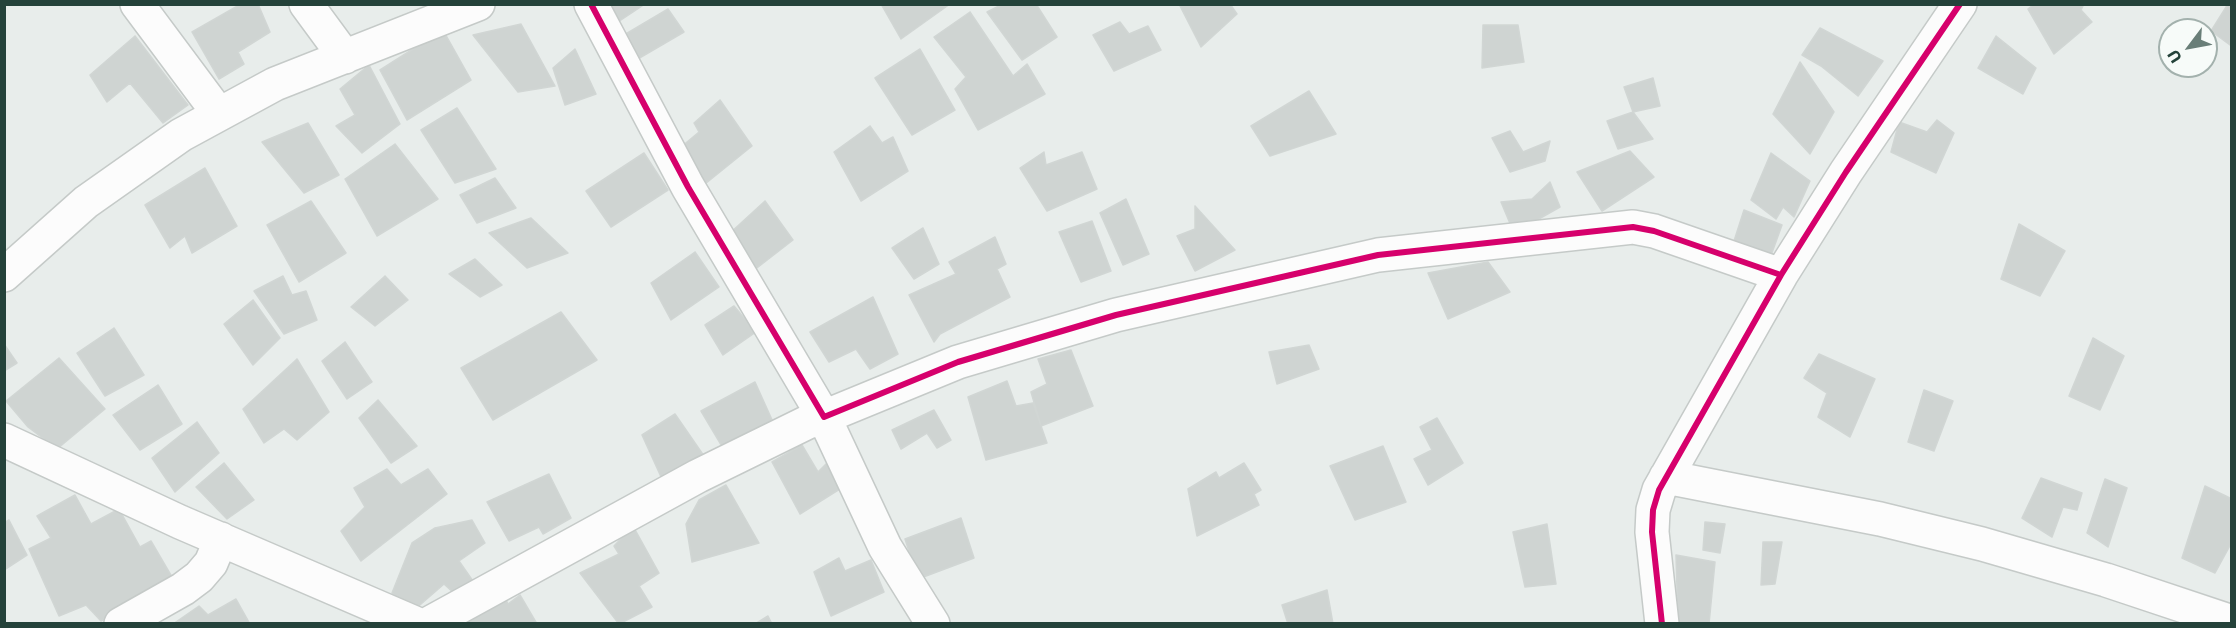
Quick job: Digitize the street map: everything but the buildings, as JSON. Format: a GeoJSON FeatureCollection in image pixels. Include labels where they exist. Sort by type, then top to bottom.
{"type":"FeatureCollection","features":[{"type":"Feature","properties":{"kind":"street"},"geometry":{"type":"LineString","coordinates":[[137,4],[219,114]]}},
{"type":"Feature","properties":{"kind":"street"},"geometry":{"type":"LineString","coordinates":[[306,4],[345,57]]}},
{"type":"Feature","properties":{"kind":"street"},"geometry":{"type":"LineString","coordinates":[[4,275],[86,202],[181,135],[275,84],[478,4]]}},
{"type":"Feature","properties":{"kind":"street"},"geometry":{"type":"LineString","coordinates":[[591,4],[688,187],[824,417],[885,547],[933,624]]}},
{"type":"Feature","properties":{"kind":"street"},"geometry":{"type":"LineString","coordinates":[[1662,624],[1652,532],[1653,510],[1659,490],[1781,275],[1846,172],[1960,4]]}},
{"type":"Feature","properties":{"kind":"street"},"geometry":{"type":"LineString","coordinates":[[428,624],[698,476],[808,422],[958,362],[1116,315],[1378,255],[1633,227],[1654,231],[1781,275]]}},
{"type":"Feature","properties":{"kind":"street"},"geometry":{"type":"LineString","coordinates":[[4,440],[180,522],[417,624]]}},
{"type":"Feature","properties":{"kind":"street"},"geometry":{"type":"LineString","coordinates":[[1666,477],[1880,519],[1982,544],[2106,580],[2232,622]]}},
{"type":"Feature","properties":{"kind":"street"},"geometry":{"type":"LineString","coordinates":[[121,624],[183,589],[199,577],[211,563],[221,539]]}},
{"type":"Feature","properties":{"kind":"cycle path"},"geometry":{"type":"LineString","coordinates":[[591,4],[688,187],[824,417],[958,362],[1116,315],[1378,255],[1633,227],[1654,231],[1781,275]]}},
{"type":"Feature","properties":{"kind":"cycle path"},"geometry":{"type":"LineString","coordinates":[[1662,624],[1652,532],[1653,510],[1659,490],[1781,275],[1846,172],[1960,4]]}}]}
